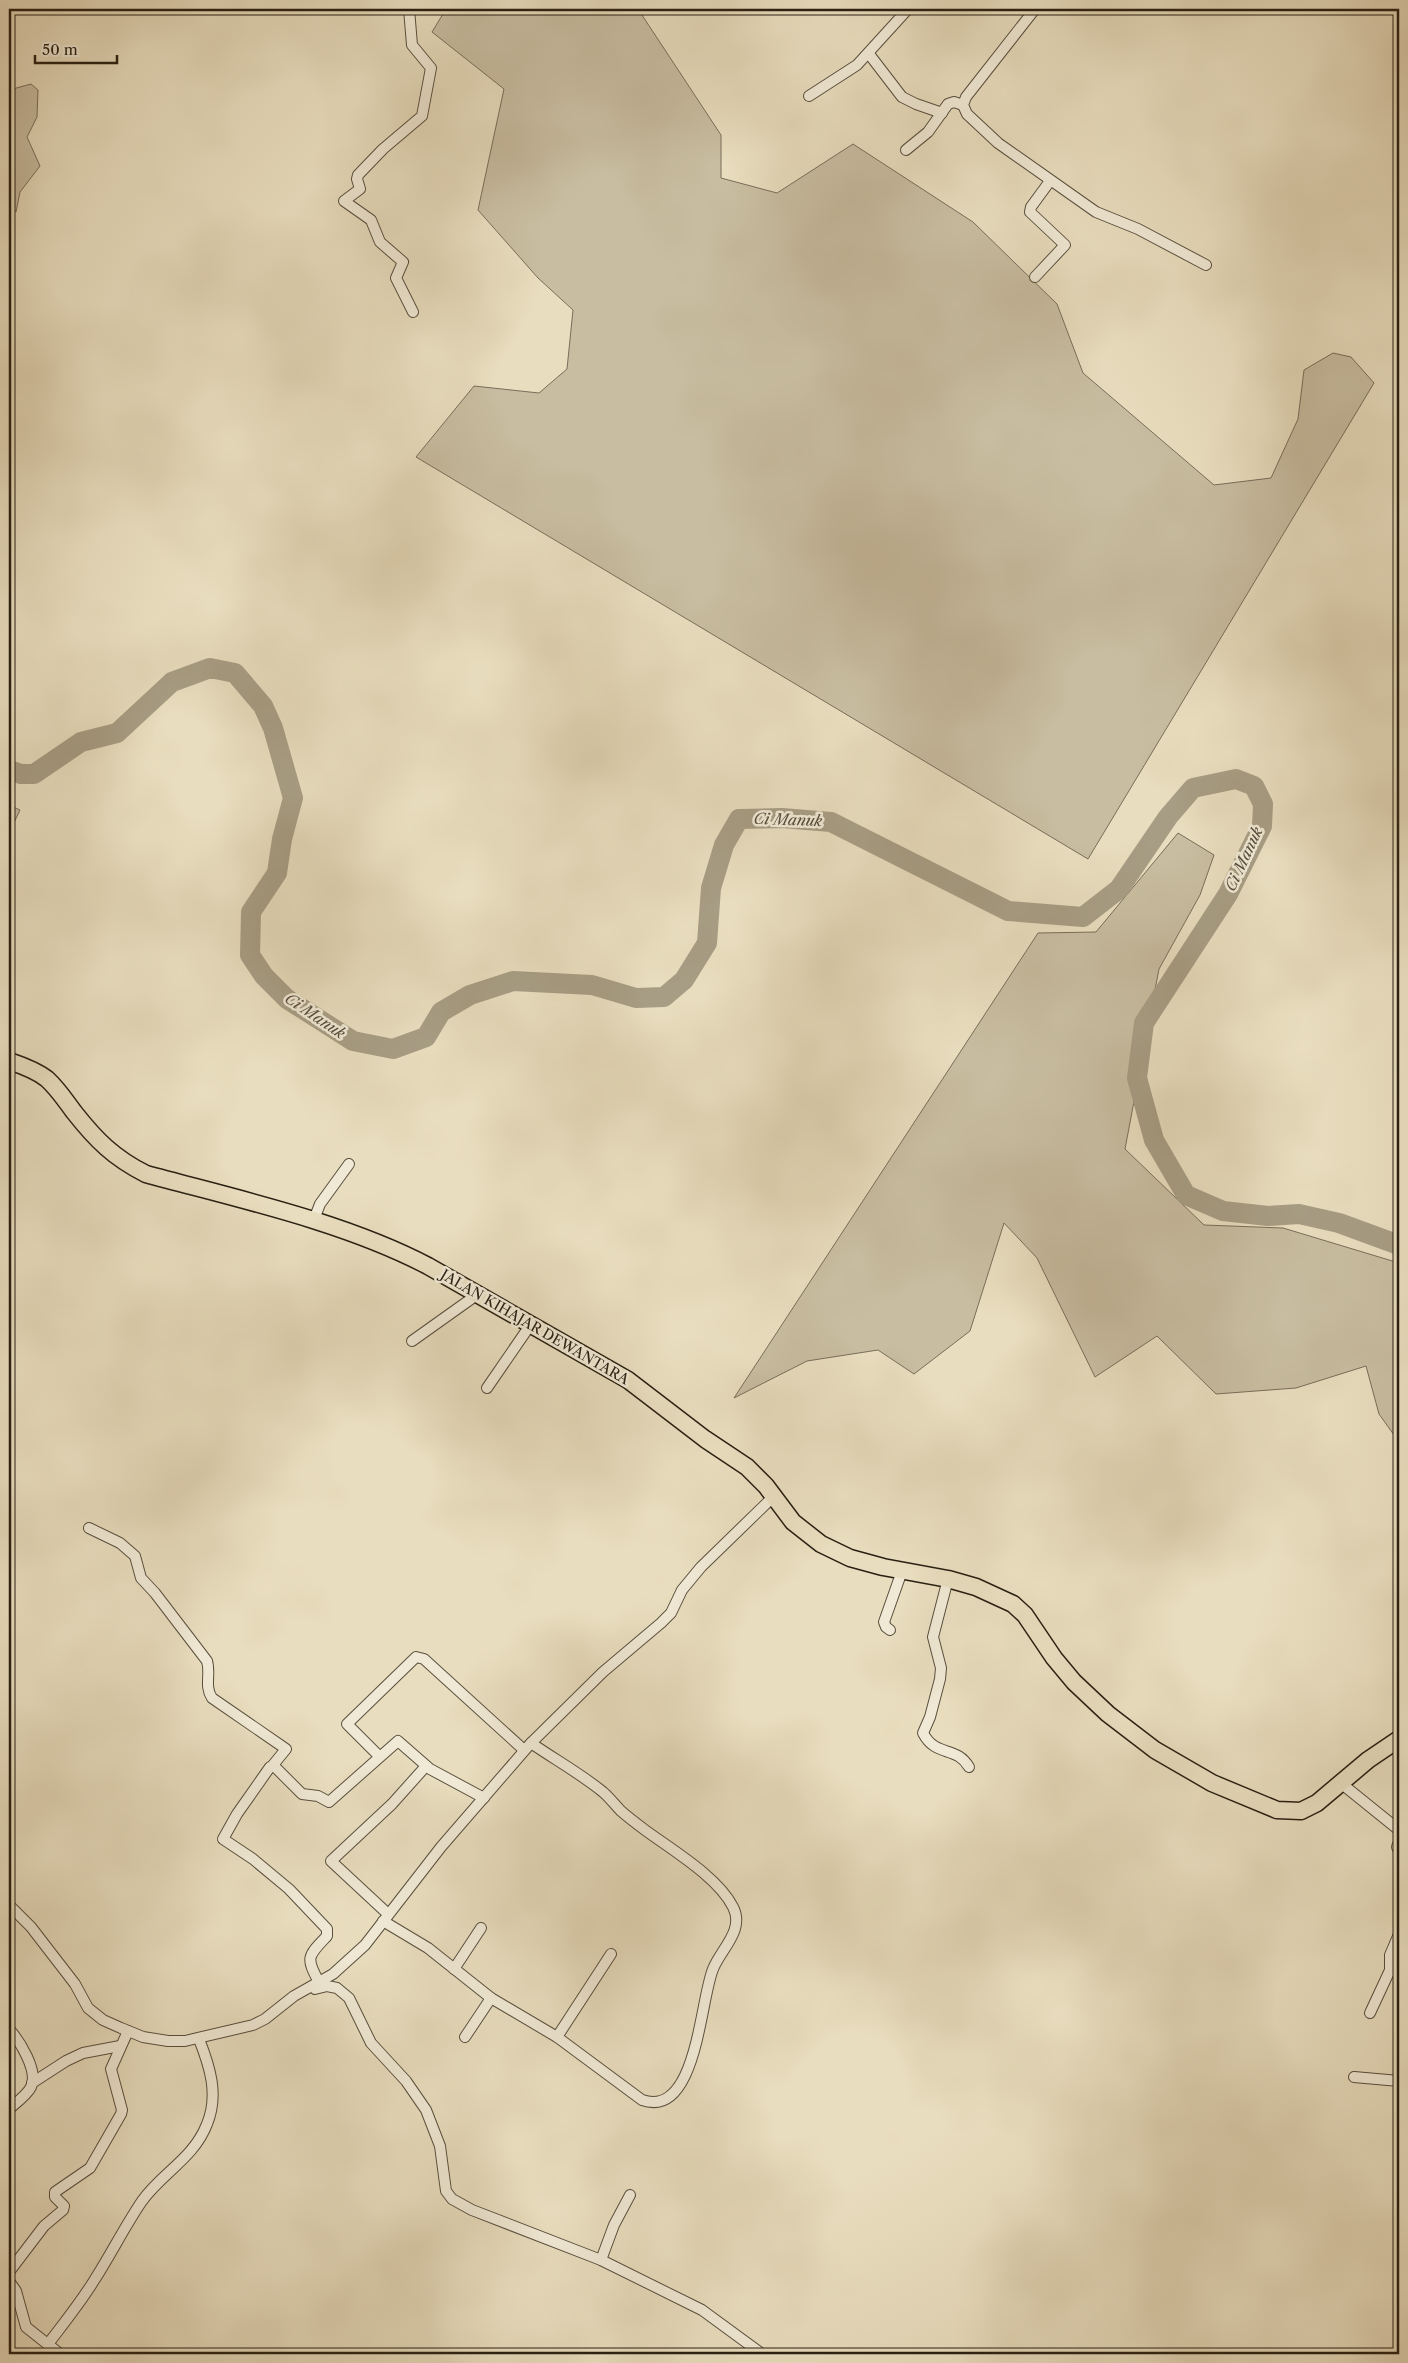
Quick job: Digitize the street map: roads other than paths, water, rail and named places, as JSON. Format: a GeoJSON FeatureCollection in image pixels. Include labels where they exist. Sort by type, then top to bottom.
{"type":"FeatureCollection","features":[{"type":"Feature","properties":{"kind":"main road","name":"JALAN KIHAJAR DEWANTARA"},"geometry":{"type":"LineString","coordinates":[[9,1061],[45,1078],[59,1090],[100,1142],[113,1155],[129,1166],[146,1174],[248,1200],[398,1251],[478,1294],[628,1380],[704,1439],[746,1467],[766,1486],[794,1522],[821,1544],[850,1558],[902,1571],[948,1579],[993,1593],[1013,1604],[1025,1615],[1054,1658],[1087,1695],[1136,1736],[1192,1773],[1277,1810],[1286,1812],[1310,1807],[1342,1784],[1368,1760],[1399,1739]]}},
{"type":"Feature","properties":{"kind":"street"},"geometry":{"type":"LineString","coordinates":[[408,9],[412,45],[431,68],[422,114],[383,149],[358,175],[357,179],[360,189],[344,201],[370,219],[380,242],[403,262],[396,278],[413,312]]}},
{"type":"Feature","properties":{"kind":"street"},"geometry":{"type":"LineString","coordinates":[[809,96],[841,77],[868,54],[908,9]]}},
{"type":"Feature","properties":{"kind":"street"},"geometry":{"type":"LineString","coordinates":[[1036,9],[966,97],[963,105],[967,114],[998,143],[1050,182],[1103,216],[1138,229],[1206,266]]}},
{"type":"Feature","properties":{"kind":"street"},"geometry":{"type":"LineString","coordinates":[[868,54],[902,97],[942,113]]}},
{"type":"Feature","properties":{"kind":"street"},"geometry":{"type":"LineString","coordinates":[[906,150],[928,132],[951,102],[963,105]]}},
{"type":"Feature","properties":{"kind":"street"},"geometry":{"type":"LineString","coordinates":[[1035,277],[1065,245],[1030,212],[1031,207],[1050,182]]}},
{"type":"Feature","properties":{"kind":"street"},"geometry":{"type":"LineString","coordinates":[[313,1222],[320,1204],[349,1164]]}},
{"type":"Feature","properties":{"kind":"street"},"geometry":{"type":"LineString","coordinates":[[412,1341],[478,1294]]}},
{"type":"Feature","properties":{"kind":"street"},"geometry":{"type":"LineString","coordinates":[[487,1388],[531,1324]]}},
{"type":"Feature","properties":{"kind":"street"},"geometry":{"type":"LineString","coordinates":[[9,1905],[32,1927],[74,1984],[88,2008],[103,2020],[128,2031],[168,2041],[199,2039],[266,2019],[294,1996],[333,1974],[358,1952],[441,1847],[528,1746],[603,1672],[662,1623],[671,1613],[682,1590],[701,1567],[773,1497]]}},
{"type":"Feature","properties":{"kind":"street"},"geometry":{"type":"LineString","coordinates":[[90,1528],[120,1544],[135,1556],[141,1578],[155,1593],[207,1661],[209,1668],[208,1691],[212,1698],[286,1749],[237,1814],[223,1839],[253,1859],[289,1889],[328,1930],[327,1936],[309,1957],[311,1967],[319,1982]]}},
{"type":"Feature","properties":{"kind":"street"},"geometry":{"type":"LineString","coordinates":[[890,1630],[884,1622],[902,1571]]}},
{"type":"Feature","properties":{"kind":"street"},"geometry":{"type":"LineString","coordinates":[[948,1579],[933,1637],[940,1668],[940,1679],[930,1717],[923,1732],[935,1748],[960,1756],[969,1767]]}},
{"type":"Feature","properties":{"kind":"street"},"geometry":{"type":"LineString","coordinates":[[379,1756],[347,1724],[416,1657],[424,1659],[528,1746],[602,1791],[622,1812],[709,1879],[727,1896],[737,1917],[732,1936],[713,1967],[706,1987],[687,2072],[677,2091],[668,2098],[658,2102],[642,2100],[557,2037],[491,1998],[428,1948],[386,1918],[331,1861],[390,1806],[426,1766]]}},
{"type":"Feature","properties":{"kind":"street"},"geometry":{"type":"LineString","coordinates":[[273,1765],[302,1794],[318,1796],[329,1802],[358,1778],[379,1756],[398,1742],[426,1766],[484,1798]]}},
{"type":"Feature","properties":{"kind":"street"},"geometry":{"type":"LineString","coordinates":[[1342,1784],[1399,1830]]}},
{"type":"Feature","properties":{"kind":"street"},"geometry":{"type":"LineString","coordinates":[[1399,1842],[1399,1851]]}},
{"type":"Feature","properties":{"kind":"street"},"geometry":{"type":"LineString","coordinates":[[454,1969],[482,1928]]}},
{"type":"Feature","properties":{"kind":"street"},"geometry":{"type":"LineString","coordinates":[[1370,2014],[1390,1970],[1390,1955],[1399,1934]]}},
{"type":"Feature","properties":{"kind":"street"},"geometry":{"type":"LineString","coordinates":[[557,2037],[611,1954]]}},
{"type":"Feature","properties":{"kind":"street"},"geometry":{"type":"LineString","coordinates":[[294,1996],[327,1986],[343,1991],[349,1998],[371,2043],[406,2081],[426,2110],[440,2146],[446,2191],[452,2200],[472,2210],[601,2260],[702,2310],[762,2354]]}},
{"type":"Feature","properties":{"kind":"street"},"geometry":{"type":"LineString","coordinates":[[465,2037],[491,1998]]}},
{"type":"Feature","properties":{"kind":"street"},"geometry":{"type":"LineString","coordinates":[[9,2029],[26,2054],[32,2083]]}},
{"type":"Feature","properties":{"kind":"street"},"geometry":{"type":"LineString","coordinates":[[9,2272],[44,2226],[63,2210],[64,2206],[55,2196],[55,2193],[90,2168],[122,2113],[111,2072],[113,2062],[128,2031]]}},
{"type":"Feature","properties":{"kind":"street"},"geometry":{"type":"LineString","coordinates":[[48,2344],[94,2281],[142,2202],[187,2157],[199,2141],[208,2122],[213,2084],[209,2066],[199,2039]]}},
{"type":"Feature","properties":{"kind":"street"},"geometry":{"type":"LineString","coordinates":[[9,2109],[30,2088],[32,2083],[66,2061],[83,2053],[120,2046]]}},
{"type":"Feature","properties":{"kind":"street"},"geometry":{"type":"LineString","coordinates":[[1354,2077],[1399,2081]]}},
{"type":"Feature","properties":{"kind":"street"},"geometry":{"type":"LineString","coordinates":[[601,2260],[614,2225],[630,2195]]}},
{"type":"Feature","properties":{"kind":"street"},"geometry":{"type":"LineString","coordinates":[[9,2281],[16,2291],[24,2324],[60,2354]]}},
{"type":"Feature","properties":{"kind":"waterway","name":"Ci Manuk"},"geometry":{"type":"LineString","coordinates":[[9,770],[21,774],[34,774],[81,742],[117,733],[172,682],[210,668],[235,673],[263,706],[273,728],[293,798],[282,839],[277,873],[251,912],[250,955],[264,976],[287,999],[353,1041],[393,1049],[426,1037],[441,1012],[470,995],[513,981],[592,985],[636,998],[664,997],[684,980],[707,943],[711,888],[724,845],[739,819],[782,818],[831,822],[1008,911],[1083,917],[1119,889],[1168,817],[1193,788],[1236,779],[1254,786],[1263,804],[1262,826],[1228,894],[1144,1023],[1137,1078],[1154,1140],[1186,1195],[1223,1211],[1268,1216],[1299,1214],[1339,1223],[1399,1245]]}}]}
